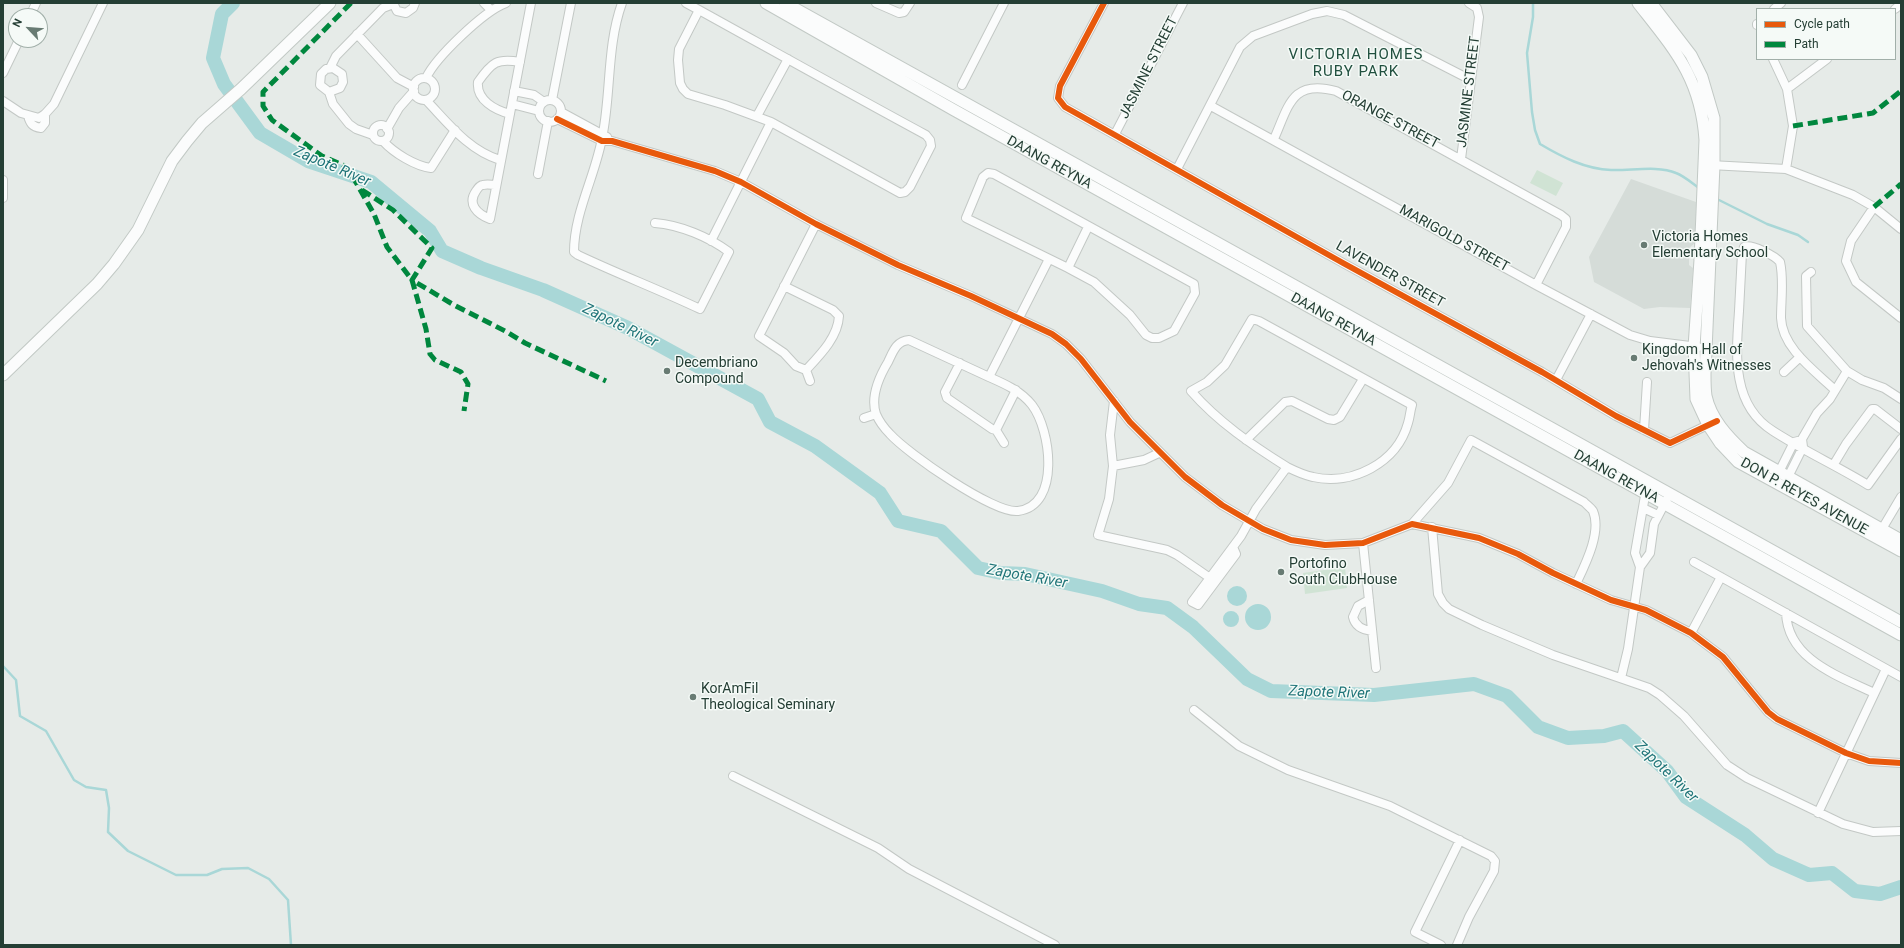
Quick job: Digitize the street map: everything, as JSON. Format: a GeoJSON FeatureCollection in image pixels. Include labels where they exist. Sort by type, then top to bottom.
{"type":"FeatureCollection","features":[{"type":"Feature","properties":{"kind":"main road"},"geometry":{"type":"LineString","coordinates":[[3,375],[96,284],[128,247],[172,161],[202,124],[241,89],[330,3]]}},
{"type":"Feature","properties":{"kind":"main road","name":"DAANG REYNA"},"geometry":{"type":"LineString","coordinates":[[766,3],[957,105],[1667,498],[1901,622]]}},
{"type":"Feature","properties":{"kind":"main road","name":"DAANG REYNA"},"geometry":{"type":"LineString","coordinates":[[785,3],[957,105]]}},
{"type":"Feature","properties":{"kind":"main road","name":"DON P. REYES AVENUE"},"geometry":{"type":"LineString","coordinates":[[1638,3],[1683,62],[1692,82],[1704,120],[1709,165]]}},
{"type":"Feature","properties":{"kind":"main road","name":"DON P. REYES AVENUE"},"geometry":{"type":"LineString","coordinates":[[1651,3],[1691,55],[1702,77],[1714,118],[1709,165],[1700,348],[1706,396],[1712,423],[1720,443],[1738,462],[1882,529],[1901,540]]}},
{"type":"Feature","properties":{"kind":"main road","name":"DON P. REYES AVENUE"},"geometry":{"type":"LineString","coordinates":[[1712,423],[1744,452],[1784,474],[1802,491],[1901,551]]}},
{"type":"Feature","properties":{"kind":"main road","name":"DAANG REYNA"},"geometry":{"type":"LineString","coordinates":[[1667,498],[1901,635]]}},
{"type":"Feature","properties":{"kind":"street"},"geometry":{"type":"LineString","coordinates":[[3,101],[28,116],[39,118],[45,114],[54,104],[104,3]]}},
{"type":"Feature","properties":{"kind":"street"},"geometry":{"type":"LineString","coordinates":[[415,3],[413,8],[406,13],[397,11],[393,3],[383,8],[336,56],[330,68],[321,74],[320,81],[323,88],[329,92],[333,104],[349,124],[356,129],[373,135],[378,141],[383,141],[396,152],[423,167],[431,168],[455,130]]}},
{"type":"Feature","properties":{"kind":"street"},"geometry":{"type":"LineString","coordinates":[[484,3],[491,10]]}},
{"type":"Feature","properties":{"kind":"street"},"geometry":{"type":"LineString","coordinates":[[383,141],[388,137],[387,128],[399,108],[414,89],[418,80],[426,78],[434,65],[491,10],[506,3]]}},
{"type":"Feature","properties":{"kind":"street"},"geometry":{"type":"LineString","coordinates":[[496,185],[531,3]]}},
{"type":"Feature","properties":{"kind":"street"},"geometry":{"type":"LineString","coordinates":[[539,111],[548,101],[571,3]]}},
{"type":"Feature","properties":{"kind":"street"},"geometry":{"type":"LineString","coordinates":[[622,3],[610,57],[602,137],[592,176],[584,199],[574,243],[574,252],[700,309],[729,252],[711,241],[677,227],[655,223]]}},
{"type":"Feature","properties":{"kind":"street"},"geometry":{"type":"LineString","coordinates":[[686,3],[699,10],[926,135],[930,140],[931,146],[910,187],[905,192],[900,193],[771,122],[757,116],[693,96],[683,89],[680,83],[678,60],[679,49],[699,10]]}},
{"type":"Feature","properties":{"kind":"street"},"geometry":{"type":"LineString","coordinates":[[876,3],[899,13],[904,12],[910,3]]}},
{"type":"Feature","properties":{"kind":"street"},"geometry":{"type":"LineString","coordinates":[[962,85],[1004,3]]}},
{"type":"Feature","properties":{"kind":"street","name":"LAVENDER STREET"},"geometry":{"type":"LineString","coordinates":[[1104,3],[1060,86],[1058,98],[1065,107],[1343,263],[1556,380],[1616,416],[1670,443],[1712,423]]}},
{"type":"Feature","properties":{"kind":"street","name":"JASMINE STREET"},"geometry":{"type":"LineString","coordinates":[[1115,134],[1183,3]]}},
{"type":"Feature","properties":{"kind":"street","name":"JASMINE STREET"},"geometry":{"type":"LineString","coordinates":[[1469,3],[1477,8],[1479,17],[1461,159],[1561,215],[1566,220],[1566,227],[1536,285]]}},
{"type":"Feature","properties":{"kind":"street"},"geometry":{"type":"LineString","coordinates":[[1177,169],[1211,106],[1240,47],[1253,36],[1320,11],[1344,15],[1470,80]]}},
{"type":"Feature","properties":{"kind":"street"},"geometry":{"type":"LineString","coordinates":[[358,34],[397,78],[414,89],[418,98],[426,100],[465,141],[490,156],[500,160]]}},
{"type":"Feature","properties":{"kind":"street"},"geometry":{"type":"LineString","coordinates":[[3,73],[15,48]]}},
{"type":"Feature","properties":{"kind":"street"},"geometry":{"type":"LineString","coordinates":[[510,114],[491,107],[479,93],[478,82],[497,62],[503,59],[520,62]]}},
{"type":"Feature","properties":{"kind":"street"},"geometry":{"type":"LineString","coordinates":[[757,116],[788,59]]}},
{"type":"Feature","properties":{"kind":"street"},"geometry":{"type":"LineString","coordinates":[[1773,60],[1787,89],[1793,126],[1786,169]]}},
{"type":"Feature","properties":{"kind":"street"},"geometry":{"type":"LineString","coordinates":[[1787,89],[1826,60]]}},
{"type":"Feature","properties":{"kind":"street"},"geometry":{"type":"LineString","coordinates":[[329,92],[340,88],[343,78],[340,71],[330,68]]}},
{"type":"Feature","properties":{"kind":"street"},"geometry":{"type":"LineString","coordinates":[[426,78],[433,83],[435,91],[430,98],[426,100]]}},
{"type":"Feature","properties":{"kind":"street","name":"ORANGE STREET"},"geometry":{"type":"LineString","coordinates":[[1274,139],[1288,106],[1294,98],[1302,90],[1324,88],[1336,91],[1461,159]]}},
{"type":"Feature","properties":{"kind":"street"},"geometry":{"type":"LineString","coordinates":[[514,91],[558,104],[561,112],[602,137]]}},
{"type":"Feature","properties":{"kind":"street"},"geometry":{"type":"LineString","coordinates":[[512,104],[539,111],[542,117],[548,121],[557,120],[612,141],[715,171],[741,182],[816,224],[898,265],[1052,334],[1066,344],[1082,359],[1130,422],[1159,452],[1207,495],[1250,522],[1275,534],[1310,544],[1342,545],[1363,543],[1412,524],[1448,483],[1471,440],[1584,502],[1592,510],[1595,528],[1591,551],[1576,584]]}},
{"type":"Feature","properties":{"kind":"street","name":"MARIGOLD STREET"},"geometry":{"type":"LineString","coordinates":[[1211,106],[1274,139],[1536,285],[1640,339],[1700,348]]}},
{"type":"Feature","properties":{"kind":"street"},"geometry":{"type":"LineString","coordinates":[[557,120],[561,112]]}},
{"type":"Feature","properties":{"kind":"street"},"geometry":{"type":"LineString","coordinates":[[538,174],[548,121]]}},
{"type":"Feature","properties":{"kind":"street"},"geometry":{"type":"LineString","coordinates":[[711,241],[771,122]]}},
{"type":"Feature","properties":{"kind":"street"},"geometry":{"type":"LineString","coordinates":[[373,135],[373,130],[377,126],[387,128]]}},
{"type":"Feature","properties":{"kind":"street"},"geometry":{"type":"LineString","coordinates":[[1709,165],[1786,169],[1847,193],[1874,207],[1901,229]]}},
{"type":"Feature","properties":{"kind":"street"},"geometry":{"type":"LineString","coordinates":[[988,173],[994,174],[1088,227],[1194,284],[1195,294],[1174,331],[1159,338],[1152,338],[1146,335],[1110,295],[1094,282],[966,218],[983,178],[988,173]]}},
{"type":"Feature","properties":{"kind":"street"},"geometry":{"type":"LineString","coordinates":[[3,180],[3,198]]}},
{"type":"Feature","properties":{"kind":"street"},"geometry":{"type":"LineString","coordinates":[[1874,207],[1851,241],[1846,261],[1856,282],[1901,318]]}},
{"type":"Feature","properties":{"kind":"street"},"geometry":{"type":"LineString","coordinates":[[810,381],[806,370],[796,366],[784,353],[759,336],[816,224]]}},
{"type":"Feature","properties":{"kind":"street"},"geometry":{"type":"LineString","coordinates":[[1068,268],[1088,227]]}},
{"type":"Feature","properties":{"kind":"street"},"geometry":{"type":"LineString","coordinates":[[1835,390],[1800,357],[1786,339],[1782,327],[1780,262],[1776,258],[1747,245],[1744,247],[1742,253],[1736,344],[1737,367],[1741,390],[1752,412],[1773,431],[1800,443],[1868,486],[1901,439]]}},
{"type":"Feature","properties":{"kind":"street"},"geometry":{"type":"LineString","coordinates":[[989,377],[1049,259]]}},
{"type":"Feature","properties":{"kind":"street"},"geometry":{"type":"LineString","coordinates":[[1811,272],[1806,276],[1807,326],[1847,371],[1862,380],[1884,388],[1901,399]]}},
{"type":"Feature","properties":{"kind":"street"},"geometry":{"type":"LineString","coordinates":[[784,286],[833,310],[839,316],[839,322],[828,345],[806,370]]}},
{"type":"Feature","properties":{"kind":"street"},"geometry":{"type":"LineString","coordinates":[[1556,380],[1591,314]]}},
{"type":"Feature","properties":{"kind":"street"},"geometry":{"type":"LineString","coordinates":[[1252,319],[1259,321],[1363,380],[1412,405],[1408,424],[1402,438],[1392,452],[1364,473],[1346,477],[1313,477],[1287,467],[1246,440],[1220,420],[1191,391],[1207,382],[1225,365],[1252,319]]}},
{"type":"Feature","properties":{"kind":"street"},"geometry":{"type":"LineString","coordinates":[[902,340],[909,340],[960,363],[1016,390],[1032,405],[1036,412],[1045,439],[1048,457],[1047,479],[1043,493],[1037,503],[1027,510],[1008,511],[986,501],[939,472],[890,435],[876,414],[874,401],[878,380],[896,346],[902,340]]}},
{"type":"Feature","properties":{"kind":"street"},"geometry":{"type":"LineString","coordinates":[[1784,372],[1800,357]]}},
{"type":"Feature","properties":{"kind":"street"},"geometry":{"type":"LineString","coordinates":[[960,363],[945,392],[947,398],[986,426],[996,430],[1004,443]]}},
{"type":"Feature","properties":{"kind":"street"},"geometry":{"type":"LineString","coordinates":[[1784,474],[1817,413],[1835,390],[1847,371]]}},
{"type":"Feature","properties":{"kind":"street"},"geometry":{"type":"LineString","coordinates":[[1246,440],[1285,402],[1292,401],[1328,419],[1334,420],[1340,417],[1363,380]]}},
{"type":"Feature","properties":{"kind":"street"},"geometry":{"type":"LineString","coordinates":[[1644,430],[1647,382]]}},
{"type":"Feature","properties":{"kind":"street"},"geometry":{"type":"LineString","coordinates":[[996,430],[1016,390]]}},
{"type":"Feature","properties":{"kind":"street"},"geometry":{"type":"LineString","coordinates":[[1114,401],[1110,435],[1113,466],[1109,499],[1098,535],[1167,550],[1210,578]]}},
{"type":"Feature","properties":{"kind":"street"},"geometry":{"type":"LineString","coordinates":[[1834,464],[1846,444],[1872,409],[1901,429]]}},
{"type":"Feature","properties":{"kind":"street"},"geometry":{"type":"LineString","coordinates":[[864,418],[876,414]]}},
{"type":"Feature","properties":{"kind":"street"},"geometry":{"type":"LineString","coordinates":[[1113,466],[1144,460],[1159,452]]}},
{"type":"Feature","properties":{"kind":"street"},"geometry":{"type":"LineString","coordinates":[[1233,547],[1236,554],[1198,605],[1192,602],[1233,547],[1250,522],[1256,509],[1287,467]]}},
{"type":"Feature","properties":{"kind":"street"},"geometry":{"type":"LineString","coordinates":[[1640,567],[1635,553],[1647,487]]}},
{"type":"Feature","properties":{"kind":"street"},"geometry":{"type":"LineString","coordinates":[[1882,529],[1901,497]]}},
{"type":"Feature","properties":{"kind":"street"},"geometry":{"type":"LineString","coordinates":[[1622,678],[1628,649],[1633,605],[1640,567],[1650,553],[1654,524],[1667,498]]}},
{"type":"Feature","properties":{"kind":"street"},"geometry":{"type":"LineString","coordinates":[[1643,508],[1658,514]]}},
{"type":"Feature","properties":{"kind":"street"},"geometry":{"type":"LineString","coordinates":[[1412,524],[1479,538],[1500,546],[1611,600],[1633,605],[1646,610],[1691,633],[1723,657],[1768,712],[1777,719],[1846,752],[1870,761],[1901,763]]}},
{"type":"Feature","properties":{"kind":"street"},"geometry":{"type":"LineString","coordinates":[[1432,527],[1438,594],[1443,603],[1449,609],[1482,625],[1553,655],[1649,688],[1674,705],[1727,765],[1737,773],[1818,813],[1843,824],[1873,832],[1901,831]]}},
{"type":"Feature","properties":{"kind":"street"},"geometry":{"type":"LineString","coordinates":[[1638,535],[1652,538]]}},
{"type":"Feature","properties":{"kind":"street"},"geometry":{"type":"LineString","coordinates":[[1363,543],[1376,668]]}},
{"type":"Feature","properties":{"kind":"street"},"geometry":{"type":"LineString","coordinates":[[1694,562],[1901,677]]}},
{"type":"Feature","properties":{"kind":"street"},"geometry":{"type":"LineString","coordinates":[[1691,633],[1721,577]]}},
{"type":"Feature","properties":{"kind":"street"},"geometry":{"type":"LineString","coordinates":[[1369,600],[1358,606],[1353,617],[1358,626],[1372,631]]}},
{"type":"Feature","properties":{"kind":"street"},"geometry":{"type":"LineString","coordinates":[[1786,613],[1788,633],[1811,661],[1874,693]]}},
{"type":"Feature","properties":{"kind":"street"},"geometry":{"type":"LineString","coordinates":[[1818,813],[1886,669]]}},
{"type":"Feature","properties":{"kind":"street"},"geometry":{"type":"LineString","coordinates":[[1194,710],[1239,746],[1288,770],[1390,806],[1491,856],[1496,861],[1494,871],[1469,917],[1457,945]]}},
{"type":"Feature","properties":{"kind":"street"},"geometry":{"type":"LineString","coordinates":[[733,776],[878,848],[908,869],[1055,945]]}},
{"type":"Feature","properties":{"kind":"street"},"geometry":{"type":"LineString","coordinates":[[1442,945],[1415,932],[1460,840]]}},
{"type":"Feature","properties":{"kind":"shaded area","name":"Victoria Homes Elementary School"},"geometry":{"type":"Polygon","coordinates":[[[1631,179],[1696,202],[1695,243],[1689,248],[1689,265],[1693,268],[1690,308],[1660,307],[1644,309],[1594,282],[1589,257],[1631,179]]]}},
{"type":"Feature","properties":{"kind":"green space"},"geometry":{"type":"Polygon","coordinates":[[[1537,170],[1563,183],[1556,196],[1530,183],[1537,170]]]}},
{"type":"Feature","properties":{"kind":"green space"},"geometry":{"type":"Polygon","coordinates":[[[1345,567],[1347,588],[1305,594],[1303,573],[1345,567]]]}},
{"type":"Feature","properties":{"kind":"water"},"geometry":{"type":"Polygon","coordinates":[[[1233,586],[1241,586],[1247,592],[1247,600],[1241,606],[1233,606],[1227,600],[1227,592],[1233,586]]]}},
{"type":"Feature","properties":{"kind":"water"},"geometry":{"type":"Polygon","coordinates":[[[1258,604],[1267,608],[1271,617],[1267,626],[1258,630],[1249,626],[1245,617],[1249,608],[1258,604]]]}},
{"type":"Feature","properties":{"kind":"water"},"geometry":{"type":"Polygon","coordinates":[[[1228,611],[1234,611],[1239,616],[1237,625],[1234,627],[1228,627],[1223,622],[1223,616],[1228,611]]]}},
{"type":"Feature","properties":{"kind":"waterway","name":"Zapote River"},"geometry":{"type":"LineString","coordinates":[[233,3],[222,14],[213,58],[224,84],[260,133],[308,161],[371,182],[430,231],[442,251],[481,268],[543,290],[628,328],[758,399],[770,422],[815,446],[880,493],[898,521],[941,531],[978,568],[1001,573],[1025,574],[1102,591],[1139,604],[1167,608],[1193,627],[1247,679],[1271,691],[1374,695],[1474,684],[1507,696],[1538,727],[1568,738],[1604,736],[1623,731],[1667,771],[1686,797],[1745,835],[1773,859],[1809,875],[1832,873],[1855,891],[1880,894],[1901,887]]}},
{"type":"Feature","properties":{"kind":"waterway"},"geometry":{"type":"LineString","coordinates":[[1533,3],[1533,17],[1527,53],[1532,112],[1535,130],[1540,144],[1565,158],[1583,165],[1611,170],[1661,169],[1676,173],[1699,188]]}},
{"type":"Feature","properties":{"kind":"waterway"},"geometry":{"type":"LineString","coordinates":[[1719,200],[1767,224],[1798,235],[1808,242]]}},
{"type":"Feature","properties":{"kind":"waterway"},"geometry":{"type":"LineString","coordinates":[[3,666],[16,680],[20,716],[46,731],[74,780],[86,787],[106,790],[109,808],[108,832],[128,851],[176,875],[207,875],[222,869],[248,868],[269,879],[288,900],[291,945]]}},
{"type":"Feature","properties":{"kind":"marked path"},"geometry":{"type":"LineString","coordinates":[[351,3],[263,92],[263,106],[272,120],[322,156],[343,165],[350,172],[374,214],[387,247],[412,280],[426,329],[430,354],[435,360],[461,372],[468,384],[464,411]]}},
{"type":"Feature","properties":{"kind":"marked path"},"geometry":{"type":"LineString","coordinates":[[1793,126],[1873,113],[1901,91]]}},
{"type":"Feature","properties":{"kind":"marked path"},"geometry":{"type":"LineString","coordinates":[[1874,207],[1901,184]]}},
{"type":"Feature","properties":{"kind":"marked path"},"geometry":{"type":"LineString","coordinates":[[362,190],[393,210],[432,248],[412,280],[454,305],[507,332],[525,343],[606,381]]}},
{"type":"Feature","properties":{"kind":"cycle path"},"geometry":{"type":"LineString","coordinates":[[1104,3],[1060,86],[1058,98],[1065,107],[1343,263],[1542,372],[1616,416],[1670,443],[1717,421]]}},
{"type":"Feature","properties":{"kind":"cycle path"},"geometry":{"type":"LineString","coordinates":[[557,119],[602,141],[612,141],[715,171],[741,182],[816,224],[898,265],[971,296],[1052,334],[1066,344],[1081,359],[1130,422],[1185,477],[1222,505],[1263,529],[1291,540],[1325,545],[1363,543],[1412,524],[1479,538],[1518,554],[1553,573],[1611,600],[1646,610],[1691,633],[1723,657],[1768,712],[1777,719],[1846,753],[1869,761],[1901,763]]}},
{"type":"Feature","properties":{"kind":"place","name":"Victoria Homes Elementary School"},"geometry":{"type":"Point","coordinates":[1644,245]}},
{"type":"Feature","properties":{"kind":"place","name":"Kingdom Hall of Jehovah's Witnesses"},"geometry":{"type":"Point","coordinates":[1634,358]}},
{"type":"Feature","properties":{"kind":"place","name":"Decembriano Compound"},"geometry":{"type":"Point","coordinates":[667,371]}},
{"type":"Feature","properties":{"kind":"place","name":"Portofino South ClubHouse"},"geometry":{"type":"Point","coordinates":[1281,572]}},
{"type":"Feature","properties":{"kind":"place","name":"KorAmFil Theological Seminary"},"geometry":{"type":"Point","coordinates":[693,697]}},
{"type":"Feature","properties":{"kind":"district","name":"VICTORIA HOMES RUBY PARK"},"geometry":{"type":"Point","coordinates":[1356,64]}}]}
